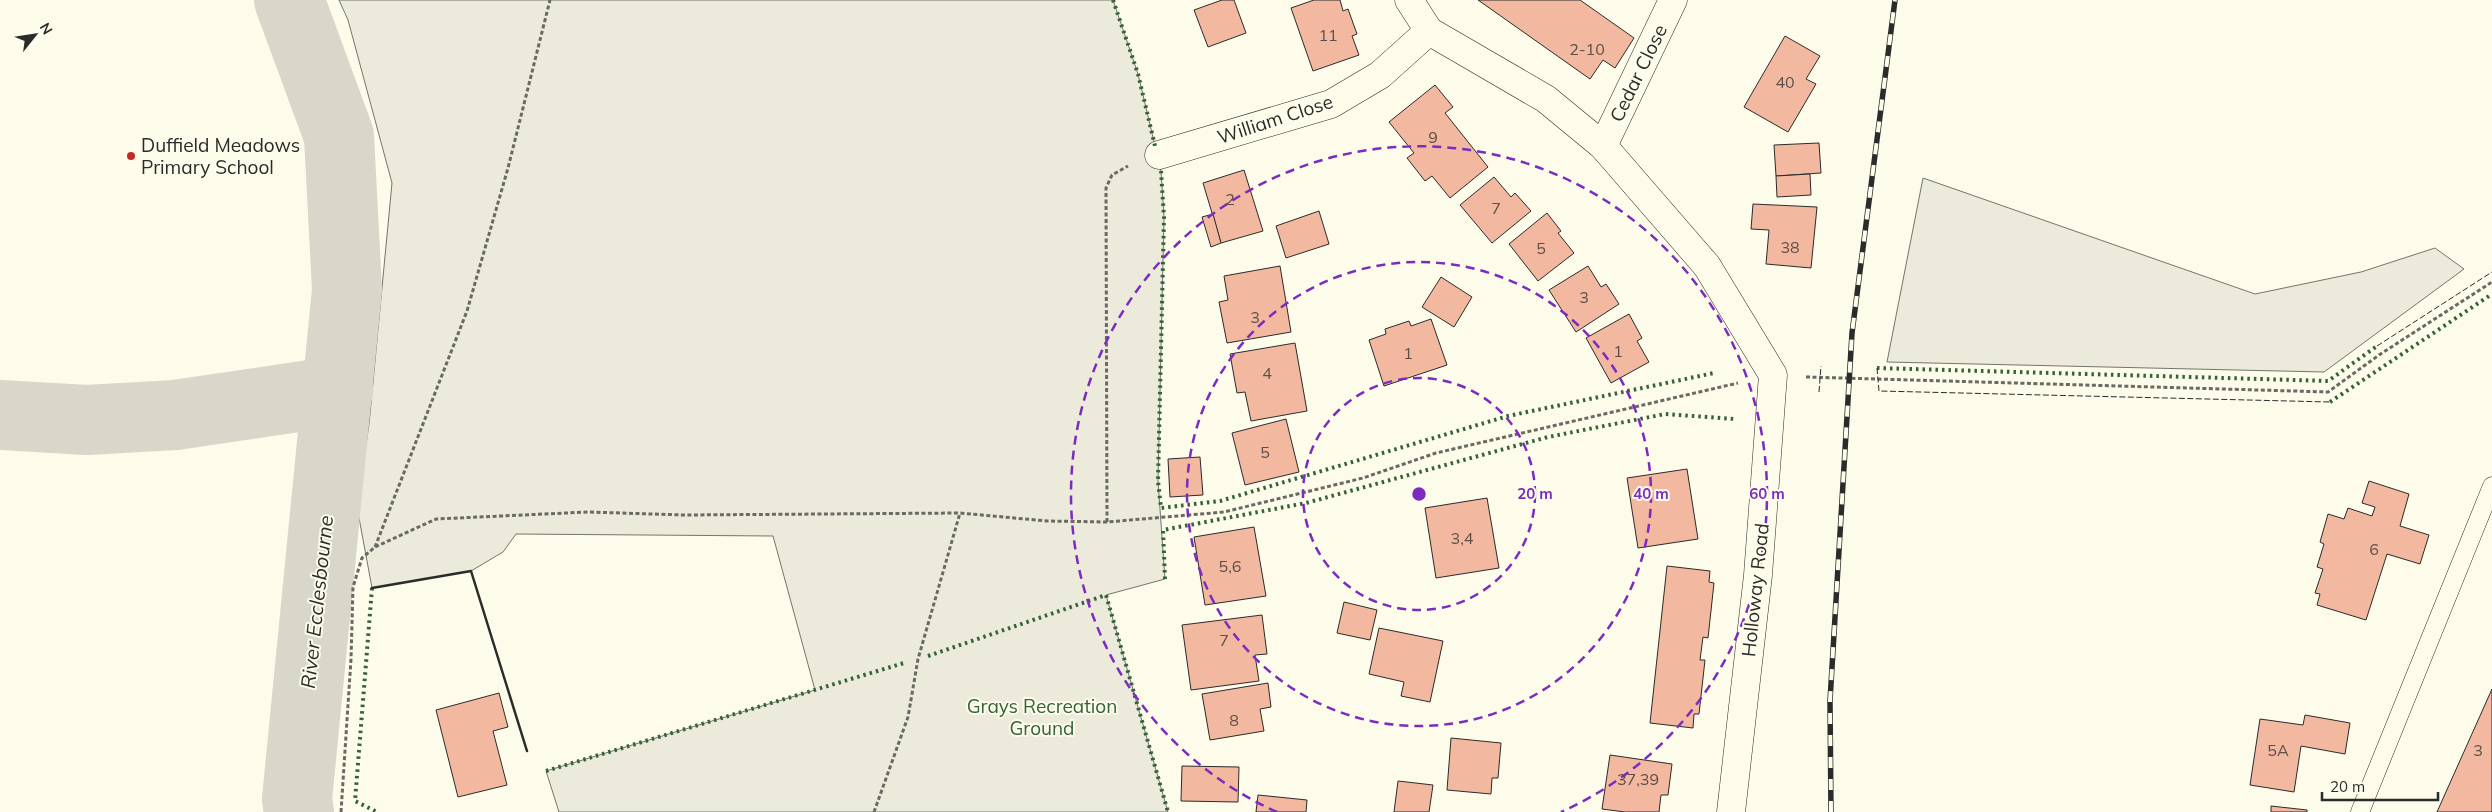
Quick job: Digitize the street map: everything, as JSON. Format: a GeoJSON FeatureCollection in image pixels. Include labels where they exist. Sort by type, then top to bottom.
{"type":"FeatureCollection","features":[{"type":"Feature","properties":{"kind":"street"},"geometry":{"type":"LineString","coordinates":[[1409,0],[1429,31],[1546,99],[1603,146],[1706,266],[1773,376]]}},
{"type":"Feature","properties":{"kind":"street","name":"Cedar Close"},"geometry":{"type":"LineString","coordinates":[[1603,146],[1673,0]]}},
{"type":"Feature","properties":{"kind":"street","name":"William Close"},"geometry":{"type":"LineString","coordinates":[[1159,155],[1331,104],[1380,75],[1429,31]]}},
{"type":"Feature","properties":{"kind":"street","name":"Holloway Road"},"geometry":{"type":"LineString","coordinates":[[1732,812],[1758,575],[1773,376]]}},
{"type":"Feature","properties":{"kind":"lane"},"geometry":{"type":"LineString","coordinates":[[2360,812],[2492,486]]}},
{"type":"Feature","properties":{"kind":"path"},"geometry":{"type":"LineString","coordinates":[[375,547],[466,311],[508,168],[550,0]]}},
{"type":"Feature","properties":{"kind":"path"},"geometry":{"type":"LineString","coordinates":[[1107,522],[1106,188],[1112,175],[1136,162],[1159,155]]}},
{"type":"Feature","properties":{"kind":"path"},"geometry":{"type":"LineString","coordinates":[[341,812],[351,659],[353,587],[362,558],[375,547],[436,519],[502,514],[588,512],[684,515],[960,513],[1048,521],[1107,522],[1224,512],[1363,478],[1464,446],[1773,376],[2328,392],[2379,355],[2492,282]]}},
{"type":"Feature","properties":{"kind":"path"},"geometry":{"type":"LineString","coordinates":[[874,812],[908,717],[918,659],[960,513]]}},
{"type":"Feature","properties":{"kind":"green space","name":"Grays Recreation Ground"},"geometry":{"type":"Polygon","coordinates":[[[339,0],[1113,0],[1138,74],[1161,171],[1164,217],[1158,481],[1165,579],[1106,595],[1168,812],[559,812],[546,771],[815,690],[773,536],[516,534],[503,552],[471,571],[372,588],[357,507],[369,424],[392,183],[348,20],[339,0]]]}},
{"type":"Feature","properties":{"kind":"green space"},"geometry":{"type":"Polygon","coordinates":[[[1923,178],[2255,294],[2361,272],[2435,248],[2464,269],[2324,372],[1887,362],[1923,178]]]}},
{"type":"Feature","properties":{"kind":"building"},"geometry":{"type":"Polygon","coordinates":[[[1222,0],[1234,0],[1246,33],[1208,47],[1194,10],[1222,0]]]}},
{"type":"Feature","properties":{"kind":"building"},"geometry":{"type":"Polygon","coordinates":[[[1314,0],[1340,0],[1343,11],[1348,9],[1357,34],[1352,36],[1359,55],[1313,71],[1291,8],[1314,0]]]}},
{"type":"Feature","properties":{"kind":"building"},"geometry":{"type":"Polygon","coordinates":[[[1478,0],[1580,0],[1634,38],[1615,68],[1603,60],[1590,79],[1478,0]]]}},
{"type":"Feature","properties":{"kind":"building"},"geometry":{"type":"Polygon","coordinates":[[[1785,36],[1820,56],[1806,79],[1816,84],[1788,132],[1744,107],[1785,36]]]}},
{"type":"Feature","properties":{"kind":"building"},"geometry":{"type":"Polygon","coordinates":[[[1435,85],[1453,107],[1445,113],[1488,167],[1450,198],[1432,176],[1425,181],[1407,158],[1414,153],[1389,122],[1435,85]]]}},
{"type":"Feature","properties":{"kind":"building"},"geometry":{"type":"Polygon","coordinates":[[[1819,143],[1821,173],[1776,176],[1774,145],[1819,143]]]}},
{"type":"Feature","properties":{"kind":"building"},"geometry":{"type":"Polygon","coordinates":[[[1244,170],[1263,231],[1221,243],[1203,183],[1244,170]]]}},
{"type":"Feature","properties":{"kind":"building"},"geometry":{"type":"Polygon","coordinates":[[[1810,174],[1811,195],[1777,197],[1776,176],[1810,174]]]}},
{"type":"Feature","properties":{"kind":"building"},"geometry":{"type":"Polygon","coordinates":[[[1494,177],[1511,197],[1515,193],[1531,211],[1492,243],[1460,205],[1494,177]]]}},
{"type":"Feature","properties":{"kind":"building"},"geometry":{"type":"Polygon","coordinates":[[[1753,204],[1817,207],[1811,268],[1766,264],[1769,230],[1751,229],[1753,204]]]}},
{"type":"Feature","properties":{"kind":"building"},"geometry":{"type":"Polygon","coordinates":[[[1319,211],[1329,244],[1286,258],[1276,226],[1319,211]]]}},
{"type":"Feature","properties":{"kind":"building"},"geometry":{"type":"Polygon","coordinates":[[[1547,213],[1561,231],[1558,233],[1574,253],[1538,281],[1509,244],[1547,213]]]}},
{"type":"Feature","properties":{"kind":"building"},"geometry":{"type":"Polygon","coordinates":[[[1213,214],[1221,243],[1211,247],[1202,217],[1213,214]]]}},
{"type":"Feature","properties":{"kind":"building"},"geometry":{"type":"Polygon","coordinates":[[[1280,266],[1291,332],[1227,343],[1219,302],[1228,300],[1224,276],[1280,266]]]}},
{"type":"Feature","properties":{"kind":"building"},"geometry":{"type":"Polygon","coordinates":[[[1588,266],[1601,287],[1606,284],[1619,304],[1576,332],[1549,290],[1588,266]]]}},
{"type":"Feature","properties":{"kind":"building"},"geometry":{"type":"Polygon","coordinates":[[[1441,277],[1472,297],[1454,327],[1422,307],[1441,277]]]}},
{"type":"Feature","properties":{"kind":"building"},"geometry":{"type":"Polygon","coordinates":[[[1629,314],[1642,338],[1637,341],[1649,362],[1611,383],[1586,338],[1629,314]]]}},
{"type":"Feature","properties":{"kind":"building"},"geometry":{"type":"Polygon","coordinates":[[[1431,319],[1447,365],[1384,386],[1369,340],[1386,334],[1385,329],[1409,321],[1411,326],[1431,319]]]}},
{"type":"Feature","properties":{"kind":"building"},"geometry":{"type":"Polygon","coordinates":[[[1295,343],[1307,411],[1251,421],[1245,392],[1237,393],[1230,354],[1295,343]]]}},
{"type":"Feature","properties":{"kind":"building"},"geometry":{"type":"Polygon","coordinates":[[[1286,419],[1299,472],[1245,485],[1232,433],[1286,419]]]}},
{"type":"Feature","properties":{"kind":"building"},"geometry":{"type":"Polygon","coordinates":[[[1200,457],[1203,495],[1170,497],[1168,459],[1200,457]]]}},
{"type":"Feature","properties":{"kind":"building"},"geometry":{"type":"Polygon","coordinates":[[[1687,469],[1698,539],[1638,548],[1627,478],[1687,469]]]}},
{"type":"Feature","properties":{"kind":"building"},"geometry":{"type":"Polygon","coordinates":[[[2369,481],[2409,494],[2400,526],[2429,535],[2420,564],[2387,554],[2366,620],[2317,605],[2320,594],[2315,593],[2323,569],[2317,567],[2324,544],[2320,542],[2328,514],[2344,519],[2348,508],[2372,516],[2375,507],[2362,503],[2369,481]]]}},
{"type":"Feature","properties":{"kind":"building"},"geometry":{"type":"Polygon","coordinates":[[[1487,498],[1499,568],[1436,578],[1425,508],[1487,498]]]}},
{"type":"Feature","properties":{"kind":"building"},"geometry":{"type":"Polygon","coordinates":[[[1254,527],[1266,596],[1205,605],[1194,537],[1254,527]]]}},
{"type":"Feature","properties":{"kind":"building"},"geometry":{"type":"Polygon","coordinates":[[[1667,566],[1710,571],[1709,582],[1714,583],[1708,638],[1703,637],[1700,660],[1705,660],[1699,714],[1694,714],[1693,728],[1650,723],[1667,566]]]}},
{"type":"Feature","properties":{"kind":"building"},"geometry":{"type":"Polygon","coordinates":[[[1344,602],[1377,610],[1370,640],[1337,633],[1344,602]]]}},
{"type":"Feature","properties":{"kind":"building"},"geometry":{"type":"Polygon","coordinates":[[[1262,615],[1267,654],[1255,655],[1259,681],[1191,690],[1182,625],[1262,615]]]}},
{"type":"Feature","properties":{"kind":"building"},"geometry":{"type":"Polygon","coordinates":[[[1379,628],[1443,641],[1430,702],[1401,696],[1404,682],[1369,674],[1379,628]]]}},
{"type":"Feature","properties":{"kind":"building"},"geometry":{"type":"Polygon","coordinates":[[[1268,683],[1271,707],[1260,709],[1264,731],[1210,740],[1202,694],[1268,683]]]}},
{"type":"Feature","properties":{"kind":"building"},"geometry":{"type":"Polygon","coordinates":[[[2492,689],[2492,812],[2437,812],[2492,689]]]}},
{"type":"Feature","properties":{"kind":"building"},"geometry":{"type":"Polygon","coordinates":[[[499,693],[508,727],[493,731],[507,785],[458,797],[436,710],[499,693]]]}},
{"type":"Feature","properties":{"kind":"building"},"geometry":{"type":"Polygon","coordinates":[[[2305,715],[2350,723],[2345,754],[2301,746],[2294,792],[2250,785],[2260,719],[2303,725],[2305,715]]]}},
{"type":"Feature","properties":{"kind":"building"},"geometry":{"type":"Polygon","coordinates":[[[1451,738],[1501,743],[1498,778],[1492,778],[1491,794],[1447,790],[1451,738]]]}},
{"type":"Feature","properties":{"kind":"building"},"geometry":{"type":"Polygon","coordinates":[[[1610,755],[1672,764],[1668,795],[1661,795],[1659,812],[1625,812],[1602,809],[1610,755]]]}},
{"type":"Feature","properties":{"kind":"building"},"geometry":{"type":"Polygon","coordinates":[[[1182,766],[1239,767],[1238,802],[1181,801],[1182,766]]]}},
{"type":"Feature","properties":{"kind":"building"},"geometry":{"type":"Polygon","coordinates":[[[1398,781],[1433,785],[1429,812],[1394,812],[1398,781]]]}},
{"type":"Feature","properties":{"kind":"building"},"geometry":{"type":"Polygon","coordinates":[[[1258,795],[1307,800],[1306,812],[1256,812],[1258,795]]]}},
{"type":"Feature","properties":{"kind":"building"},"geometry":{"type":"Polygon","coordinates":[[[2271,806],[2307,810],[2307,812],[2271,812],[2271,806]]]}},
{"type":"Feature","properties":{"kind":"waterway","name":"River Ecclesbourne"},"geometry":{"type":"LineString","coordinates":[[289,0],[339,136],[347,290],[297,799],[299,812]]}},
{"type":"Feature","properties":{"kind":"waterway","name":"River Ecclesbourne"},"geometry":{"type":"LineString","coordinates":[[0,415],[87,420],[175,415],[338,391]]}},
{"type":"Feature","properties":{"kind":"railway"},"geometry":{"type":"LineString","coordinates":[[1831,812],[1830,701],[1852,333],[1895,0]]}},
{"type":"Feature","properties":{"kind":"hedge"},"geometry":{"type":"LineString","coordinates":[[1113,0],[1138,74],[1155,146]]}},
{"type":"Feature","properties":{"kind":"hedge"},"geometry":{"type":"LineString","coordinates":[[1161,171],[1164,217],[1158,481],[1161,508],[1220,501],[1508,416],[1714,373]]}},
{"type":"Feature","properties":{"kind":"hedge"},"geometry":{"type":"LineString","coordinates":[[2330,402],[2492,294]]}},
{"type":"Feature","properties":{"kind":"hedge"},"geometry":{"type":"LineString","coordinates":[[1877,368],[2328,381],[2377,346]]}},
{"type":"Feature","properties":{"kind":"hedge"},"geometry":{"type":"LineString","coordinates":[[1165,579],[1163,530],[1306,503],[1548,437],[1665,414],[1735,419]]}},
{"type":"Feature","properties":{"kind":"hedge"},"geometry":{"type":"LineString","coordinates":[[372,588],[355,801],[377,812]]}},
{"type":"Feature","properties":{"kind":"hedge"},"geometry":{"type":"LineString","coordinates":[[928,656],[1106,595],[1168,812]]}},
{"type":"Feature","properties":{"kind":"hedge"},"geometry":{"type":"LineString","coordinates":[[546,771],[904,663]]}},
{"type":"Feature","properties":{"kind":"fence"},"geometry":{"type":"LineString","coordinates":[[2377,346],[2492,272]]}},
{"type":"Feature","properties":{"kind":"fence"},"geometry":{"type":"LineString","coordinates":[[1819,392],[1821,366]]}},
{"type":"Feature","properties":{"kind":"fence"},"geometry":{"type":"LineString","coordinates":[[1877,368],[1879,391],[2330,402]]}},
{"type":"Feature","properties":{"kind":"wall"},"geometry":{"type":"LineString","coordinates":[[372,588],[471,571],[527,751]]}},
{"type":"Feature","properties":{"kind":"place","name":"Duffield Meadows Primary School"},"geometry":{"type":"Point","coordinates":[131,156]}}]}
